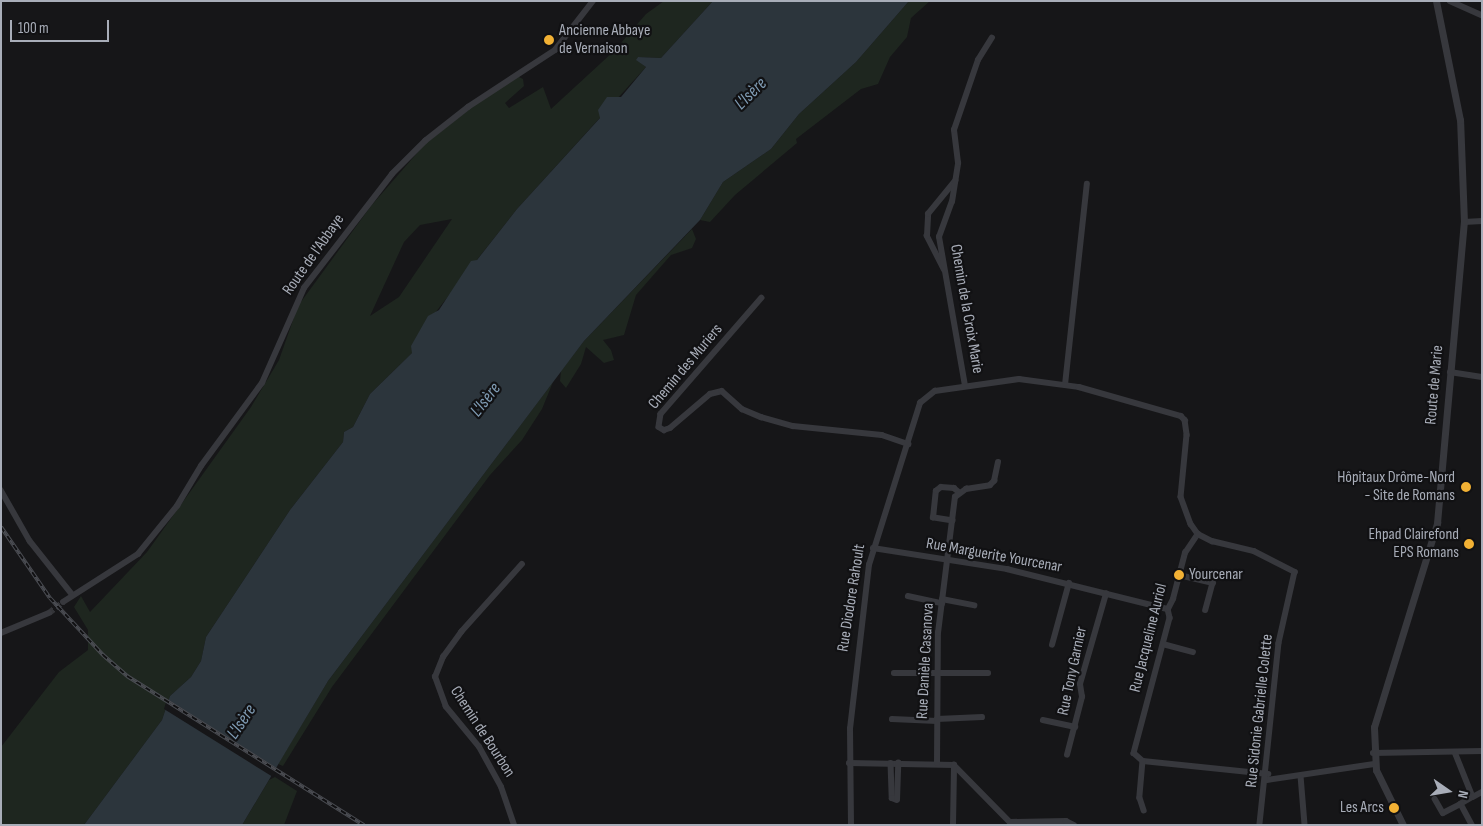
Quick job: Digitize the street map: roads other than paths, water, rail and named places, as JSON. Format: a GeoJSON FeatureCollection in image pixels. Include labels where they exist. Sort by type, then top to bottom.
{"type":"FeatureCollection","features":[{"type":"Feature","properties":{"kind":"street","name":"Route de l'Abbaye"},"geometry":{"type":"LineString","coordinates":[[63,602],[72,594],[138,554],[177,506],[201,466],[262,383],[304,288],[392,174],[425,141],[468,107],[555,50],[593,1]]}},
{"type":"Feature","properties":{"kind":"street","name":"Route de Marie"},"geometry":{"type":"LineString","coordinates":[[1374,764],[1373,752],[1377,709],[1422,578],[1436,523],[1464,222],[1460,120],[1436,1]]}},
{"type":"Feature","properties":{"kind":"street"},"geometry":{"type":"LineString","coordinates":[[1450,1],[1482,15]]}},
{"type":"Feature","properties":{"kind":"street","name":"Chemin de la Croix Marie"},"geometry":{"type":"LineString","coordinates":[[964,386],[939,237],[955,181],[958,163],[954,130],[978,60],[992,38]]}},
{"type":"Feature","properties":{"kind":"street"},"geometry":{"type":"LineString","coordinates":[[946,273],[927,236],[928,214],[955,181]]}},
{"type":"Feature","properties":{"kind":"street"},"geometry":{"type":"LineString","coordinates":[[1065,385],[1087,184]]}},
{"type":"Feature","properties":{"kind":"street"},"geometry":{"type":"LineString","coordinates":[[1464,222],[1482,221]]}},
{"type":"Feature","properties":{"kind":"street","name":"Chemin des Muriers"},"geometry":{"type":"LineString","coordinates":[[762,298],[661,414],[659,427],[664,430],[670,428],[710,394],[722,391],[742,409],[760,417],[793,426],[882,435],[908,444]]}},
{"type":"Feature","properties":{"kind":"street"},"geometry":{"type":"LineString","coordinates":[[1450,372],[1482,377]]}},
{"type":"Feature","properties":{"kind":"street"},"geometry":{"type":"LineString","coordinates":[[964,386],[1019,379],[1065,385],[1174,412],[1185,420],[1187,434],[1181,497],[1184,514],[1198,534]]}},
{"type":"Feature","properties":{"kind":"street","name":"Rue Diodore Rahoult"},"geometry":{"type":"LineString","coordinates":[[851,825],[850,763],[854,676],[873,548],[920,403],[928,394],[964,386]]}},
{"type":"Feature","properties":{"kind":"street"},"geometry":{"type":"LineString","coordinates":[[952,522],[934,518],[936,490],[941,487],[954,488],[959,492],[990,485],[994,481],[998,462]]}},
{"type":"Feature","properties":{"kind":"street"},"geometry":{"type":"LineString","coordinates":[[1,490],[30,541],[72,594]]}},
{"type":"Feature","properties":{"kind":"street","name":"Rue Danièle Casanova"},"geometry":{"type":"LineString","coordinates":[[937,763],[937,672],[942,601],[952,522],[959,492]]}},
{"type":"Feature","properties":{"kind":"street","name":"Rue Jacqueline Auriol"},"geometry":{"type":"LineString","coordinates":[[1143,761],[1134,754],[1170,618],[1168,609],[1185,553],[1198,534]]}},
{"type":"Feature","properties":{"kind":"street","name":"Rue Sidonie Gabrielle Colette"},"geometry":{"type":"LineString","coordinates":[[1198,534],[1212,541],[1254,551],[1295,572],[1278,649],[1267,777],[1260,825]]}},
{"type":"Feature","properties":{"kind":"street","name":"Rue Marguerite Yourcenar"},"geometry":{"type":"LineString","coordinates":[[873,548],[1007,569],[1168,609]]}},
{"type":"Feature","properties":{"kind":"street","name":"Chemin de Bourbon"},"geometry":{"type":"LineString","coordinates":[[514,825],[502,787],[479,747],[446,707],[435,677],[443,657],[461,632],[522,564]]}},
{"type":"Feature","properties":{"kind":"street"},"geometry":{"type":"LineString","coordinates":[[1178,575],[1214,584],[1206,610]]}},
{"type":"Feature","properties":{"kind":"street"},"geometry":{"type":"LineString","coordinates":[[1052,645],[1068,583]]}},
{"type":"Feature","properties":{"kind":"street","name":"Rue Tony Garnier"},"geometry":{"type":"LineString","coordinates":[[1067,755],[1082,697],[1080,684],[1106,594]]}},
{"type":"Feature","properties":{"kind":"street"},"geometry":{"type":"LineString","coordinates":[[908,596],[974,605]]}},
{"type":"Feature","properties":{"kind":"street"},"geometry":{"type":"LineString","coordinates":[[1,633],[50,613]]}},
{"type":"Feature","properties":{"kind":"street"},"geometry":{"type":"LineString","coordinates":[[1162,644],[1193,652]]}},
{"type":"Feature","properties":{"kind":"street"},"geometry":{"type":"LineString","coordinates":[[894,673],[988,673]]}},
{"type":"Feature","properties":{"kind":"street"},"geometry":{"type":"LineString","coordinates":[[892,719],[937,720],[982,717]]}},
{"type":"Feature","properties":{"kind":"street"},"geometry":{"type":"LineString","coordinates":[[1043,720],[1074,727]]}},
{"type":"Feature","properties":{"kind":"street"},"geometry":{"type":"LineString","coordinates":[[1373,752],[1482,751]]}},
{"type":"Feature","properties":{"kind":"street"},"geometry":{"type":"LineString","coordinates":[[1455,752],[1473,796]]}},
{"type":"Feature","properties":{"kind":"street"},"geometry":{"type":"LineString","coordinates":[[1144,810],[1140,798],[1143,761],[1267,777],[1301,776],[1374,764],[1403,825]]}},
{"type":"Feature","properties":{"kind":"street"},"geometry":{"type":"LineString","coordinates":[[850,763],[954,764],[1010,823],[1066,821],[1074,825]]}},
{"type":"Feature","properties":{"kind":"street"},"geometry":{"type":"LineString","coordinates":[[895,763],[897,800],[892,798],[895,763]]}},
{"type":"Feature","properties":{"kind":"street"},"geometry":{"type":"LineString","coordinates":[[953,825],[954,764]]}},
{"type":"Feature","properties":{"kind":"street"},"geometry":{"type":"LineString","coordinates":[[1301,776],[1305,825]]}},
{"type":"Feature","properties":{"kind":"street"},"geometry":{"type":"LineString","coordinates":[[1435,799],[1443,813],[1482,792]]}},
{"type":"Feature","properties":{"kind":"street"},"geometry":{"type":"LineString","coordinates":[[1461,804],[1472,825]]}},
{"type":"Feature","properties":{"kind":"water","name":"L'Isère"},"geometry":{"type":"Polygon","coordinates":[[[713,1],[909,1],[856,62],[799,114],[771,149],[723,182],[700,220],[584,341],[328,681],[242,825],[84,825],[162,720],[170,696],[191,677],[201,661],[206,637],[290,510],[343,442],[344,432],[353,427],[370,394],[412,353],[411,346],[428,316],[439,310],[471,261],[477,260],[517,209],[600,118],[598,110],[607,97],[621,97],[646,67],[636,60],[638,57],[661,58],[713,1]]]}},
{"type":"Feature","properties":{"kind":"tunnel"},"geometry":{"type":"LineString","coordinates":[[49,613],[63,602]]}},
{"type":"Feature","properties":{"kind":"railway"},"geometry":{"type":"LineString","coordinates":[[1,527],[50,598],[103,655],[127,676],[364,825]]}},
{"type":"Feature","properties":{"kind":"place","name":"Ancienne Abbaye de Vernaison"},"geometry":{"type":"Point","coordinates":[549,40]}},
{"type":"Feature","properties":{"kind":"place","name":"Hôpitaux Drôme-Nord - Site de Romans"},"geometry":{"type":"Point","coordinates":[1466,487]}},
{"type":"Feature","properties":{"kind":"place","name":"Ehpad Clairefond EPS Romans"},"geometry":{"type":"Point","coordinates":[1469,544]}},
{"type":"Feature","properties":{"kind":"place","name":"Yourcenar"},"geometry":{"type":"Point","coordinates":[1179,575]}},
{"type":"Feature","properties":{"kind":"place","name":"Les Arcs"},"geometry":{"type":"Point","coordinates":[1394,808]}}]}
